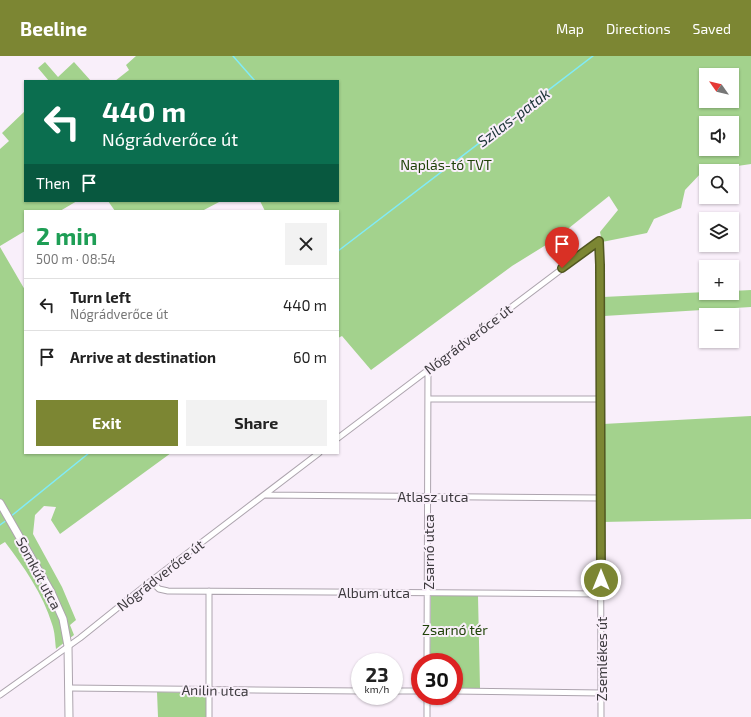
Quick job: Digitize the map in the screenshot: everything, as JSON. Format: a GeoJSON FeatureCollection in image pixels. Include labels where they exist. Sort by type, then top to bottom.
{"type":"FeatureCollection","features":[{"type":"Feature","properties":{"kind":"street","name":"Nógrádverőce út"},"geometry":{"type":"LineString","coordinates":[[339,437],[599,241]]}},
{"type":"Feature","properties":{"kind":"street","name":"Zsemlékes út"},"geometry":{"type":"LineString","coordinates":[[599,241],[601,717]]}},
{"type":"Feature","properties":{"kind":"street","name":"Zsarnó utca"},"geometry":{"type":"LineString","coordinates":[[427,653],[428,370]]}},
{"type":"Feature","properties":{"kind":"street"},"geometry":{"type":"LineString","coordinates":[[428,399],[600,399]]}},
{"type":"Feature","properties":{"kind":"street","name":"Nógrádverőce út"},"geometry":{"type":"LineString","coordinates":[[0,695],[83,636],[151,581],[318,454]]}},
{"type":"Feature","properties":{"kind":"street","name":"Atlasz utca"},"geometry":{"type":"LineString","coordinates":[[265,495],[601,498]]}},
{"type":"Feature","properties":{"kind":"street","name":"Somkút utca"},"geometry":{"type":"LineString","coordinates":[[0,503],[58,607],[63,619],[68,646],[69,717]]}},
{"type":"Feature","properties":{"kind":"street","name":"Album utca"},"geometry":{"type":"LineString","coordinates":[[151,581],[163,590],[601,594]]}},
{"type":"Feature","properties":{"kind":"street"},"geometry":{"type":"LineString","coordinates":[[209,591],[209,717]]}},
{"type":"Feature","properties":{"kind":"street","name":"Anilin utca"},"geometry":{"type":"LineString","coordinates":[[69,688],[351,691]]}},
{"type":"Feature","properties":{"kind":"street"},"geometry":{"type":"LineString","coordinates":[[463,691],[602,693]]}},
{"type":"Feature","properties":{"kind":"street"},"geometry":{"type":"LineString","coordinates":[[426,717],[427,705]]}},
{"type":"Feature","properties":{"kind":"green space","name":"Naplás-tó TVT"},"geometry":{"type":"Polygon","coordinates":[[[136,56],[751,56],[751,164],[739,166],[739,164],[699,164],[699,175],[685,190],[681,208],[654,219],[647,233],[602,242],[600,232],[618,210],[609,196],[554,240],[512,266],[371,370],[342,336],[339,338],[339,210],[264,210],[260,202],[339,202],[339,80],[116,80],[129,70],[126,65],[136,56]]]}},
{"type":"Feature","properties":{"kind":"green space"},"geometry":{"type":"Polygon","coordinates":[[[45,62],[58,77],[74,62],[90,80],[48,80],[38,68],[45,62]]]}},
{"type":"Feature","properties":{"kind":"green space"},"geometry":{"type":"Polygon","coordinates":[[[24,112],[24,202],[75,202],[62,210],[24,210],[24,232],[0,246],[0,149],[9,141],[2,133],[24,112]]]}},
{"type":"Feature","properties":{"kind":"green space"},"geometry":{"type":"Polygon","coordinates":[[[109,202],[219,202],[204,210],[114,210],[109,202]]]}},
{"type":"Feature","properties":{"kind":"green space"},"geometry":{"type":"Polygon","coordinates":[[[0,247],[24,288],[24,454],[170,454],[60,534],[51,520],[56,507],[44,506],[35,515],[33,534],[62,587],[76,620],[70,625],[74,635],[56,649],[53,627],[44,602],[26,571],[5,542],[0,545],[0,247]]]}},
{"type":"Feature","properties":{"kind":"green space"},"geometry":{"type":"Polygon","coordinates":[[[751,290],[751,307],[699,308],[699,310],[604,316],[603,297],[699,292],[699,300],[739,300],[739,291],[751,290]]]}},
{"type":"Feature","properties":{"kind":"green space"},"geometry":{"type":"Polygon","coordinates":[[[751,416],[751,519],[602,522],[603,424],[751,416]]]}},
{"type":"Feature","properties":{"kind":"green space","name":"Zsarnó tér"},"geometry":{"type":"Polygon","coordinates":[[[431,596],[478,596],[480,688],[463,688],[463,653],[430,653],[431,596]]]}},
{"type":"Feature","properties":{"kind":"green space"},"geometry":{"type":"Polygon","coordinates":[[[157,692],[207,693],[207,717],[158,717],[157,692]]]}},
{"type":"Feature","properties":{"kind":"waterway"},"geometry":{"type":"LineString","coordinates":[[233,56],[254,80]]}},
{"type":"Feature","properties":{"kind":"waterway","name":"Szilas-patak"},"geometry":{"type":"LineString","coordinates":[[339,250],[593,56]]}},
{"type":"Feature","properties":{"kind":"waterway","name":"Szilas-patak"},"geometry":{"type":"LineString","coordinates":[[10,517],[88,454]]}},
{"type":"Feature","properties":{"kind":"waterway","name":"Szilas-patak"},"geometry":{"type":"LineString","coordinates":[[0,525],[7,520]]}},
{"type":"Feature","properties":{"kind":"route"},"geometry":{"type":"LineString","coordinates":[[562,268],[599,241],[601,580]]}}]}
